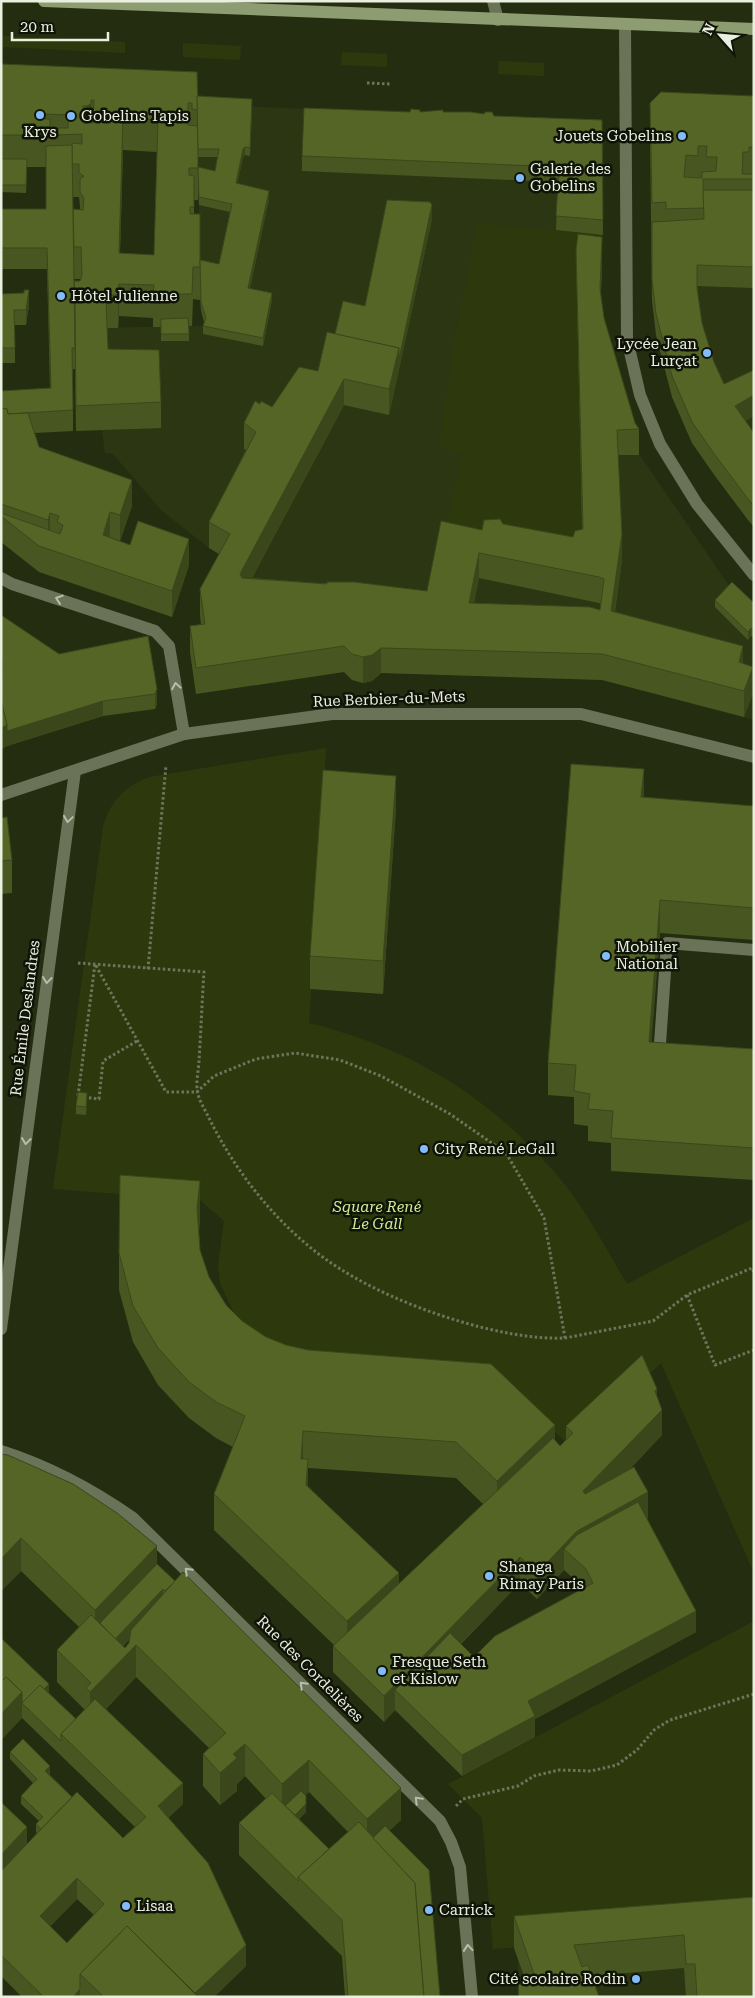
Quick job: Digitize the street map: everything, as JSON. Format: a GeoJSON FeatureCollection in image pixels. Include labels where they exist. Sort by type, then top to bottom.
{"type":"FeatureCollection","features":[{"type":"Feature","properties":{"kind":"main road"},"geometry":{"type":"LineString","coordinates":[[44,1],[754,29]]}},
{"type":"Feature","properties":{"kind":"street"},"geometry":{"type":"LineString","coordinates":[[493,1],[498,20]]}},
{"type":"Feature","properties":{"kind":"street"},"geometry":{"type":"LineString","coordinates":[[625,25],[627,339],[638,386],[660,444],[697,504],[754,575]]}},
{"type":"Feature","properties":{"kind":"street"},"geometry":{"type":"LineString","coordinates":[[1,578],[12,584],[156,631],[169,646],[184,734]]}},
{"type":"Feature","properties":{"kind":"street","name":"Rue Berbier-du-Mets"},"geometry":{"type":"LineString","coordinates":[[1,795],[184,734],[332,714],[581,714],[754,757]]}},
{"type":"Feature","properties":{"kind":"street","name":"Rue Émile Deslandres"},"geometry":{"type":"LineString","coordinates":[[1,1329],[74,771]]}},
{"type":"Feature","properties":{"kind":"street"},"geometry":{"type":"LineString","coordinates":[[668,1069],[658,1068],[667,942],[754,950]]}},
{"type":"Feature","properties":{"kind":"street","name":"Rue des Cordelières"},"geometry":{"type":"LineString","coordinates":[[1,1451],[26,1459],[104,1498],[133,1518],[440,1821],[451,1842],[460,1867],[472,1997]]}},
{"type":"Feature","properties":{"kind":"path"},"geometry":{"type":"LineString","coordinates":[[367,83],[391,84]]}},
{"type":"Feature","properties":{"kind":"path"},"geometry":{"type":"LineString","coordinates":[[148,968],[166,773],[166,740]]}},
{"type":"Feature","properties":{"kind":"path"},"geometry":{"type":"LineString","coordinates":[[78,963],[204,972],[197,1092],[222,1144],[244,1176],[289,1229],[342,1270],[408,1303],[471,1323],[512,1333],[565,1338],[653,1321],[688,1295],[752,1268],[754,1272]]}},
{"type":"Feature","properties":{"kind":"path"},"geometry":{"type":"LineString","coordinates":[[95,964],[166,1092],[197,1092],[214,1076],[256,1059],[294,1053],[340,1060],[372,1072],[450,1114],[506,1153],[544,1218],[565,1338]]}},
{"type":"Feature","properties":{"kind":"path"},"geometry":{"type":"LineString","coordinates":[[95,964],[78,1097],[99,1099],[103,1061],[137,1041]]}},
{"type":"Feature","properties":{"kind":"path"},"geometry":{"type":"LineString","coordinates":[[688,1295],[715,1365],[754,1350]]}},
{"type":"Feature","properties":{"kind":"path"},"geometry":{"type":"LineString","coordinates":[[462,1799],[518,1786],[534,1776],[559,1770],[591,1771],[617,1765],[637,1750],[654,1730],[670,1720],[754,1694]]}},
{"type":"Feature","properties":{"kind":"shaded area"},"geometry":{"type":"Polygon","coordinates":[[[197,104],[305,109],[602,131],[603,235],[600,315],[604,344],[635,448],[732,590],[754,610],[754,720],[602,680],[381,673],[372,681],[363,683],[352,680],[344,672],[196,694],[205,650],[200,615],[230,559],[209,548],[161,510],[113,454],[105,453],[102,430],[76,431],[75,328],[206,326],[201,310],[197,104]]]}},
{"type":"Feature","properties":{"kind":"shaded area","name":"Lycée Jean Lurçat"},"geometry":{"type":"Polygon","coordinates":[[[754,211],[754,527],[692,443],[672,397],[656,335],[652,300],[652,243],[666,241],[754,211]]]}},
{"type":"Feature","properties":{"kind":"shaded area","name":"Cité scolaire Rodin"},"geometry":{"type":"Polygon","coordinates":[[[754,1929],[754,1997],[518,1997],[518,1961],[514,1948],[754,1929]]]}},
{"type":"Feature","properties":{"kind":"green space"},"geometry":{"type":"Polygon","coordinates":[[[3,36],[125,42],[125,53],[3,47],[3,36]]]}},
{"type":"Feature","properties":{"kind":"green space"},"geometry":{"type":"Polygon","coordinates":[[[183,43],[241,46],[240,60],[183,57],[183,43]]]}},
{"type":"Feature","properties":{"kind":"green space"},"geometry":{"type":"Polygon","coordinates":[[[342,52],[387,54],[387,67],[341,65],[342,52]]]}},
{"type":"Feature","properties":{"kind":"green space"},"geometry":{"type":"Polygon","coordinates":[[[499,61],[544,63],[544,76],[498,74],[499,61]]]}},
{"type":"Feature","properties":{"kind":"green space"},"geometry":{"type":"Polygon","coordinates":[[[477,223],[603,235],[583,555],[441,547],[463,452],[439,447],[454,342],[477,223]]]}},
{"type":"Feature","properties":{"kind":"green space","name":"Square René Le Gall"},"geometry":{"type":"Polygon","coordinates":[[[326,748],[309,1023],[346,1033],[414,1061],[475,1099],[504,1121],[557,1175],[577,1201],[627,1284],[754,1218],[754,1573],[661,1363],[571,1447],[499,1379],[304,1364],[237,1320],[220,1283],[218,1265],[224,1221],[200,1200],[53,1189],[103,827],[114,802],[132,785],[149,777],[326,748]]]}},
{"type":"Feature","properties":{"kind":"green space"},"geometry":{"type":"Polygon","coordinates":[[[754,1621],[754,1929],[493,1949],[482,1818],[448,1784],[754,1621]]]}},
{"type":"Feature","properties":{"kind":"building"},"geometry":{"type":"Polygon","coordinates":[[[1,64],[197,72],[198,110],[192,109],[192,103],[188,103],[188,125],[198,126],[198,168],[189,168],[189,175],[194,176],[194,207],[190,207],[190,214],[200,214],[200,267],[193,267],[192,294],[153,294],[154,285],[119,284],[118,295],[75,296],[74,281],[80,281],[82,275],[81,247],[74,247],[73,209],[83,210],[84,198],[80,192],[80,179],[84,176],[79,173],[79,164],[72,164],[72,143],[82,144],[82,134],[57,135],[58,128],[68,128],[68,115],[44,114],[45,119],[50,119],[50,135],[1,135],[1,64]],[[91,100],[91,104],[83,106],[83,122],[93,123],[94,100],[91,100]],[[123,117],[119,253],[154,255],[158,120],[123,117]]]}},
{"type":"Feature","properties":{"kind":"building"},"geometry":{"type":"Polygon","coordinates":[[[661,92],[754,96],[754,147],[749,147],[749,152],[743,152],[742,174],[754,174],[754,179],[703,179],[704,208],[666,209],[666,202],[652,203],[650,103],[661,92]],[[698,146],[698,156],[686,155],[684,177],[702,178],[702,172],[716,171],[717,157],[706,157],[707,146],[698,146]]]}},
{"type":"Feature","properties":{"kind":"building"},"geometry":{"type":"Polygon","coordinates":[[[197,96],[252,99],[250,148],[245,147],[243,149],[236,183],[269,191],[248,288],[272,293],[263,338],[203,326],[206,318],[201,302],[200,260],[219,264],[232,204],[199,197],[198,167],[215,171],[219,149],[198,149],[197,96]]]}},
{"type":"Feature","properties":{"kind":"building","name":"Galerie des Gobelins"},"geometry":{"type":"Polygon","coordinates":[[[304,108],[410,112],[411,109],[420,110],[420,112],[443,110],[443,112],[484,114],[485,112],[492,112],[494,116],[602,120],[603,220],[556,216],[559,167],[302,156],[304,108]]]}},
{"type":"Feature","properties":{"kind":"building","name":"Hôtel Julienne"},"geometry":{"type":"Polygon","coordinates":[[[72,145],[75,348],[72,348],[73,410],[8,414],[7,409],[1,408],[1,391],[51,388],[47,248],[1,248],[1,209],[46,209],[46,146],[72,145]]]}},
{"type":"Feature","properties":{"kind":"building"},"geometry":{"type":"Polygon","coordinates":[[[1,159],[27,159],[26,185],[1,185],[1,159]]]}},
{"type":"Feature","properties":{"kind":"building","name":"Lycée Jean Lurçat"},"geometry":{"type":"Polygon","coordinates":[[[703,190],[754,190],[754,267],[697,265],[697,288],[702,323],[714,362],[724,384],[754,370],[754,395],[735,406],[754,433],[754,506],[692,422],[672,376],[656,314],[652,279],[652,222],[704,219],[703,190]]]}},
{"type":"Feature","properties":{"kind":"building"},"geometry":{"type":"Polygon","coordinates":[[[387,200],[430,202],[432,205],[399,359],[399,348],[335,334],[343,301],[365,306],[387,200]]]}},
{"type":"Feature","properties":{"kind":"building"},"geometry":{"type":"Polygon","coordinates":[[[578,234],[602,237],[600,289],[604,318],[635,423],[639,429],[617,430],[622,534],[611,611],[743,646],[739,662],[753,667],[744,691],[602,654],[381,648],[372,655],[363,657],[352,654],[344,646],[196,668],[190,626],[205,624],[200,589],[230,534],[209,522],[256,432],[244,423],[255,401],[260,404],[261,401],[272,407],[299,367],[318,371],[327,332],[399,348],[389,389],[344,379],[240,574],[242,578],[327,584],[327,582],[354,582],[427,591],[441,521],[482,530],[484,520],[500,519],[503,524],[573,537],[575,531],[583,529],[576,250],[578,234]],[[479,553],[469,603],[590,607],[600,610],[604,579],[479,553]]]}},
{"type":"Feature","properties":{"kind":"building"},"geometry":{"type":"Polygon","coordinates":[[[24,290],[29,290],[26,310],[14,310],[15,348],[1,348],[1,294],[24,293],[24,290]]]}},
{"type":"Feature","properties":{"kind":"building"},"geometry":{"type":"Polygon","coordinates":[[[106,301],[108,349],[159,350],[161,402],[76,406],[75,302],[106,301]]]}},
{"type":"Feature","properties":{"kind":"building"},"geometry":{"type":"Polygon","coordinates":[[[188,318],[189,334],[161,334],[161,319],[188,318]]]}},
{"type":"Feature","properties":{"kind":"building"},"geometry":{"type":"Polygon","coordinates":[[[1,408],[7,409],[8,414],[28,413],[39,447],[132,480],[120,515],[110,512],[103,535],[130,545],[138,521],[189,539],[172,591],[39,546],[1,516],[1,513],[60,534],[63,525],[57,522],[59,516],[50,513],[48,520],[1,504],[1,408]]]}},
{"type":"Feature","properties":{"kind":"building"},"geometry":{"type":"Polygon","coordinates":[[[732,582],[754,603],[754,631],[751,628],[748,632],[715,600],[732,582]]]}},
{"type":"Feature","properties":{"kind":"building"},"geometry":{"type":"Polygon","coordinates":[[[1,615],[59,654],[148,636],[157,689],[155,694],[103,701],[7,731],[1,701],[1,615]]]}},
{"type":"Feature","properties":{"kind":"building"},"geometry":{"type":"Polygon","coordinates":[[[1,701],[7,725],[1,728],[1,701]]]}},
{"type":"Feature","properties":{"kind":"building","name":"Mobilier National"},"geometry":{"type":"Polygon","coordinates":[[[571,764],[644,769],[641,797],[754,806],[754,908],[660,900],[649,1042],[754,1049],[754,1148],[611,1138],[613,1111],[588,1109],[590,1094],[574,1091],[576,1065],[548,1063],[571,764]]]}},
{"type":"Feature","properties":{"kind":"building"},"geometry":{"type":"Polygon","coordinates":[[[323,770],[396,776],[383,961],[310,956],[323,770]]]}},
{"type":"Feature","properties":{"kind":"building"},"geometry":{"type":"Polygon","coordinates":[[[7,817],[12,860],[1,861],[1,818],[7,817]]]}},
{"type":"Feature","properties":{"kind":"building"},"geometry":{"type":"Polygon","coordinates":[[[78,1092],[87,1093],[86,1107],[76,1106],[78,1092]]]}},
{"type":"Feature","properties":{"kind":"building"},"geometry":{"type":"Polygon","coordinates":[[[120,1175],[200,1181],[197,1208],[200,1250],[209,1277],[226,1305],[242,1321],[266,1337],[286,1345],[308,1350],[491,1364],[555,1425],[497,1481],[456,1442],[303,1431],[301,1459],[308,1459],[306,1485],[399,1573],[347,1621],[214,1494],[245,1416],[216,1402],[189,1382],[158,1348],[133,1306],[119,1253],[120,1175]]]}},
{"type":"Feature","properties":{"kind":"building"},"geometry":{"type":"Polygon","coordinates":[[[642,1355],[657,1389],[655,1391],[662,1410],[583,1491],[585,1494],[634,1467],[648,1492],[577,1531],[537,1573],[520,1557],[384,1696],[333,1646],[553,1438],[560,1446],[573,1433],[566,1426],[642,1355]]]}},
{"type":"Feature","properties":{"kind":"building"},"geometry":{"type":"Polygon","coordinates":[[[1,1454],[8,1455],[73,1484],[117,1513],[157,1546],[95,1610],[21,1538],[1,1559],[1,1454]]]}},
{"type":"Feature","properties":{"kind":"building"},"geometry":{"type":"Polygon","coordinates":[[[638,1502],[696,1611],[528,1701],[535,1716],[462,1755],[395,1690],[450,1633],[474,1657],[495,1636],[593,1583],[586,1569],[564,1549],[577,1535],[638,1502]]]}},
{"type":"Feature","properties":{"kind":"building"},"geometry":{"type":"Polygon","coordinates":[[[157,1564],[175,1581],[165,1591],[163,1589],[115,1639],[100,1623],[157,1564]]]}},
{"type":"Feature","properties":{"kind":"building"},"geometry":{"type":"Polygon","coordinates":[[[183,1572],[401,1788],[367,1819],[309,1760],[282,1784],[245,1744],[233,1754],[237,1758],[220,1773],[203,1754],[226,1733],[136,1645],[90,1692],[86,1688],[91,1683],[57,1650],[91,1615],[125,1648],[129,1643],[131,1630],[183,1572]]]}},
{"type":"Feature","properties":{"kind":"building"},"geometry":{"type":"Polygon","coordinates":[[[1,1638],[49,1684],[44,1689],[40,1685],[22,1703],[22,1692],[6,1677],[1,1682],[1,1638]]]}},
{"type":"Feature","properties":{"kind":"building"},"geometry":{"type":"Polygon","coordinates":[[[6,1677],[22,1692],[1,1714],[1,1682],[6,1677]]]}},
{"type":"Feature","properties":{"kind":"building"},"geometry":{"type":"Polygon","coordinates":[[[40,1685],[76,1719],[61,1734],[61,1741],[22,1703],[40,1685]]]}},
{"type":"Feature","properties":{"kind":"building"},"geometry":{"type":"Polygon","coordinates":[[[95,1699],[183,1783],[158,1806],[208,1863],[246,1945],[195,1993],[127,1926],[80,1974],[80,1989],[73,1997],[44,1997],[1,1955],[1,1871],[77,1792],[123,1838],[146,1817],[61,1734],[95,1699]],[[77,1878],[40,1916],[67,1943],[104,1904],[77,1878]]]}},
{"type":"Feature","properties":{"kind":"building"},"geometry":{"type":"Polygon","coordinates":[[[23,1739],[50,1766],[45,1771],[72,1797],[41,1829],[36,1824],[43,1817],[21,1796],[37,1779],[10,1752],[23,1739]]]}},
{"type":"Feature","properties":{"kind":"building"},"geometry":{"type":"Polygon","coordinates":[[[301,1791],[306,1796],[306,1804],[295,1815],[285,1806],[301,1791]]]}},
{"type":"Feature","properties":{"kind":"building"},"geometry":{"type":"Polygon","coordinates":[[[272,1793],[329,1849],[298,1877],[298,1881],[239,1823],[272,1793]]]}},
{"type":"Feature","properties":{"kind":"building"},"geometry":{"type":"Polygon","coordinates":[[[1,1802],[27,1827],[1,1855],[1,1802]]]}},
{"type":"Feature","properties":{"kind":"building"},"geometry":{"type":"Polygon","coordinates":[[[359,1822],[415,1883],[424,1997],[348,1997],[342,1920],[298,1877],[359,1822]]]}},
{"type":"Feature","properties":{"kind":"building"},"geometry":{"type":"Polygon","coordinates":[[[385,1826],[429,1870],[440,1997],[424,1997],[415,1883],[373,1838],[385,1826]]]}},
{"type":"Feature","properties":{"kind":"building"},"geometry":{"type":"Polygon","coordinates":[[[754,1897],[754,1997],[697,1997],[695,1964],[686,1964],[684,1935],[574,1945],[582,1967],[588,1965],[599,1997],[519,1997],[518,1981],[534,1974],[514,1916],[754,1897]]]}},
{"type":"Feature","properties":{"kind":"building"},"geometry":{"type":"Polygon","coordinates":[[[127,1926],[198,1997],[104,1997],[80,1974],[127,1926]]]}},
{"type":"Feature","properties":{"kind":"place","name":"Krys"},"geometry":{"type":"Point","coordinates":[40,115]}},
{"type":"Feature","properties":{"kind":"place","name":"Gobelins Tapis"},"geometry":{"type":"Point","coordinates":[71,116]}},
{"type":"Feature","properties":{"kind":"place","name":"Jouets Gobelins"},"geometry":{"type":"Point","coordinates":[682,136]}},
{"type":"Feature","properties":{"kind":"place","name":"Galerie des Gobelins"},"geometry":{"type":"Point","coordinates":[520,178]}},
{"type":"Feature","properties":{"kind":"place","name":"Hôtel Julienne"},"geometry":{"type":"Point","coordinates":[61,296]}},
{"type":"Feature","properties":{"kind":"place","name":"Lycée Jean Lurçat"},"geometry":{"type":"Point","coordinates":[707,353]}},
{"type":"Feature","properties":{"kind":"place","name":"Mobilier National"},"geometry":{"type":"Point","coordinates":[606,956]}},
{"type":"Feature","properties":{"kind":"place","name":"City René LeGall"},"geometry":{"type":"Point","coordinates":[424,1149]}},
{"type":"Feature","properties":{"kind":"place","name":"Shanga Rimay Paris"},"geometry":{"type":"Point","coordinates":[489,1576]}},
{"type":"Feature","properties":{"kind":"place","name":"Fresque Seth et Kislow"},"geometry":{"type":"Point","coordinates":[382,1671]}},
{"type":"Feature","properties":{"kind":"place","name":"Lisaa"},"geometry":{"type":"Point","coordinates":[126,1906]}},
{"type":"Feature","properties":{"kind":"place","name":"Carrick"},"geometry":{"type":"Point","coordinates":[429,1910]}},
{"type":"Feature","properties":{"kind":"place","name":"Cité scolaire Rodin"},"geometry":{"type":"Point","coordinates":[636,1979]}}]}
